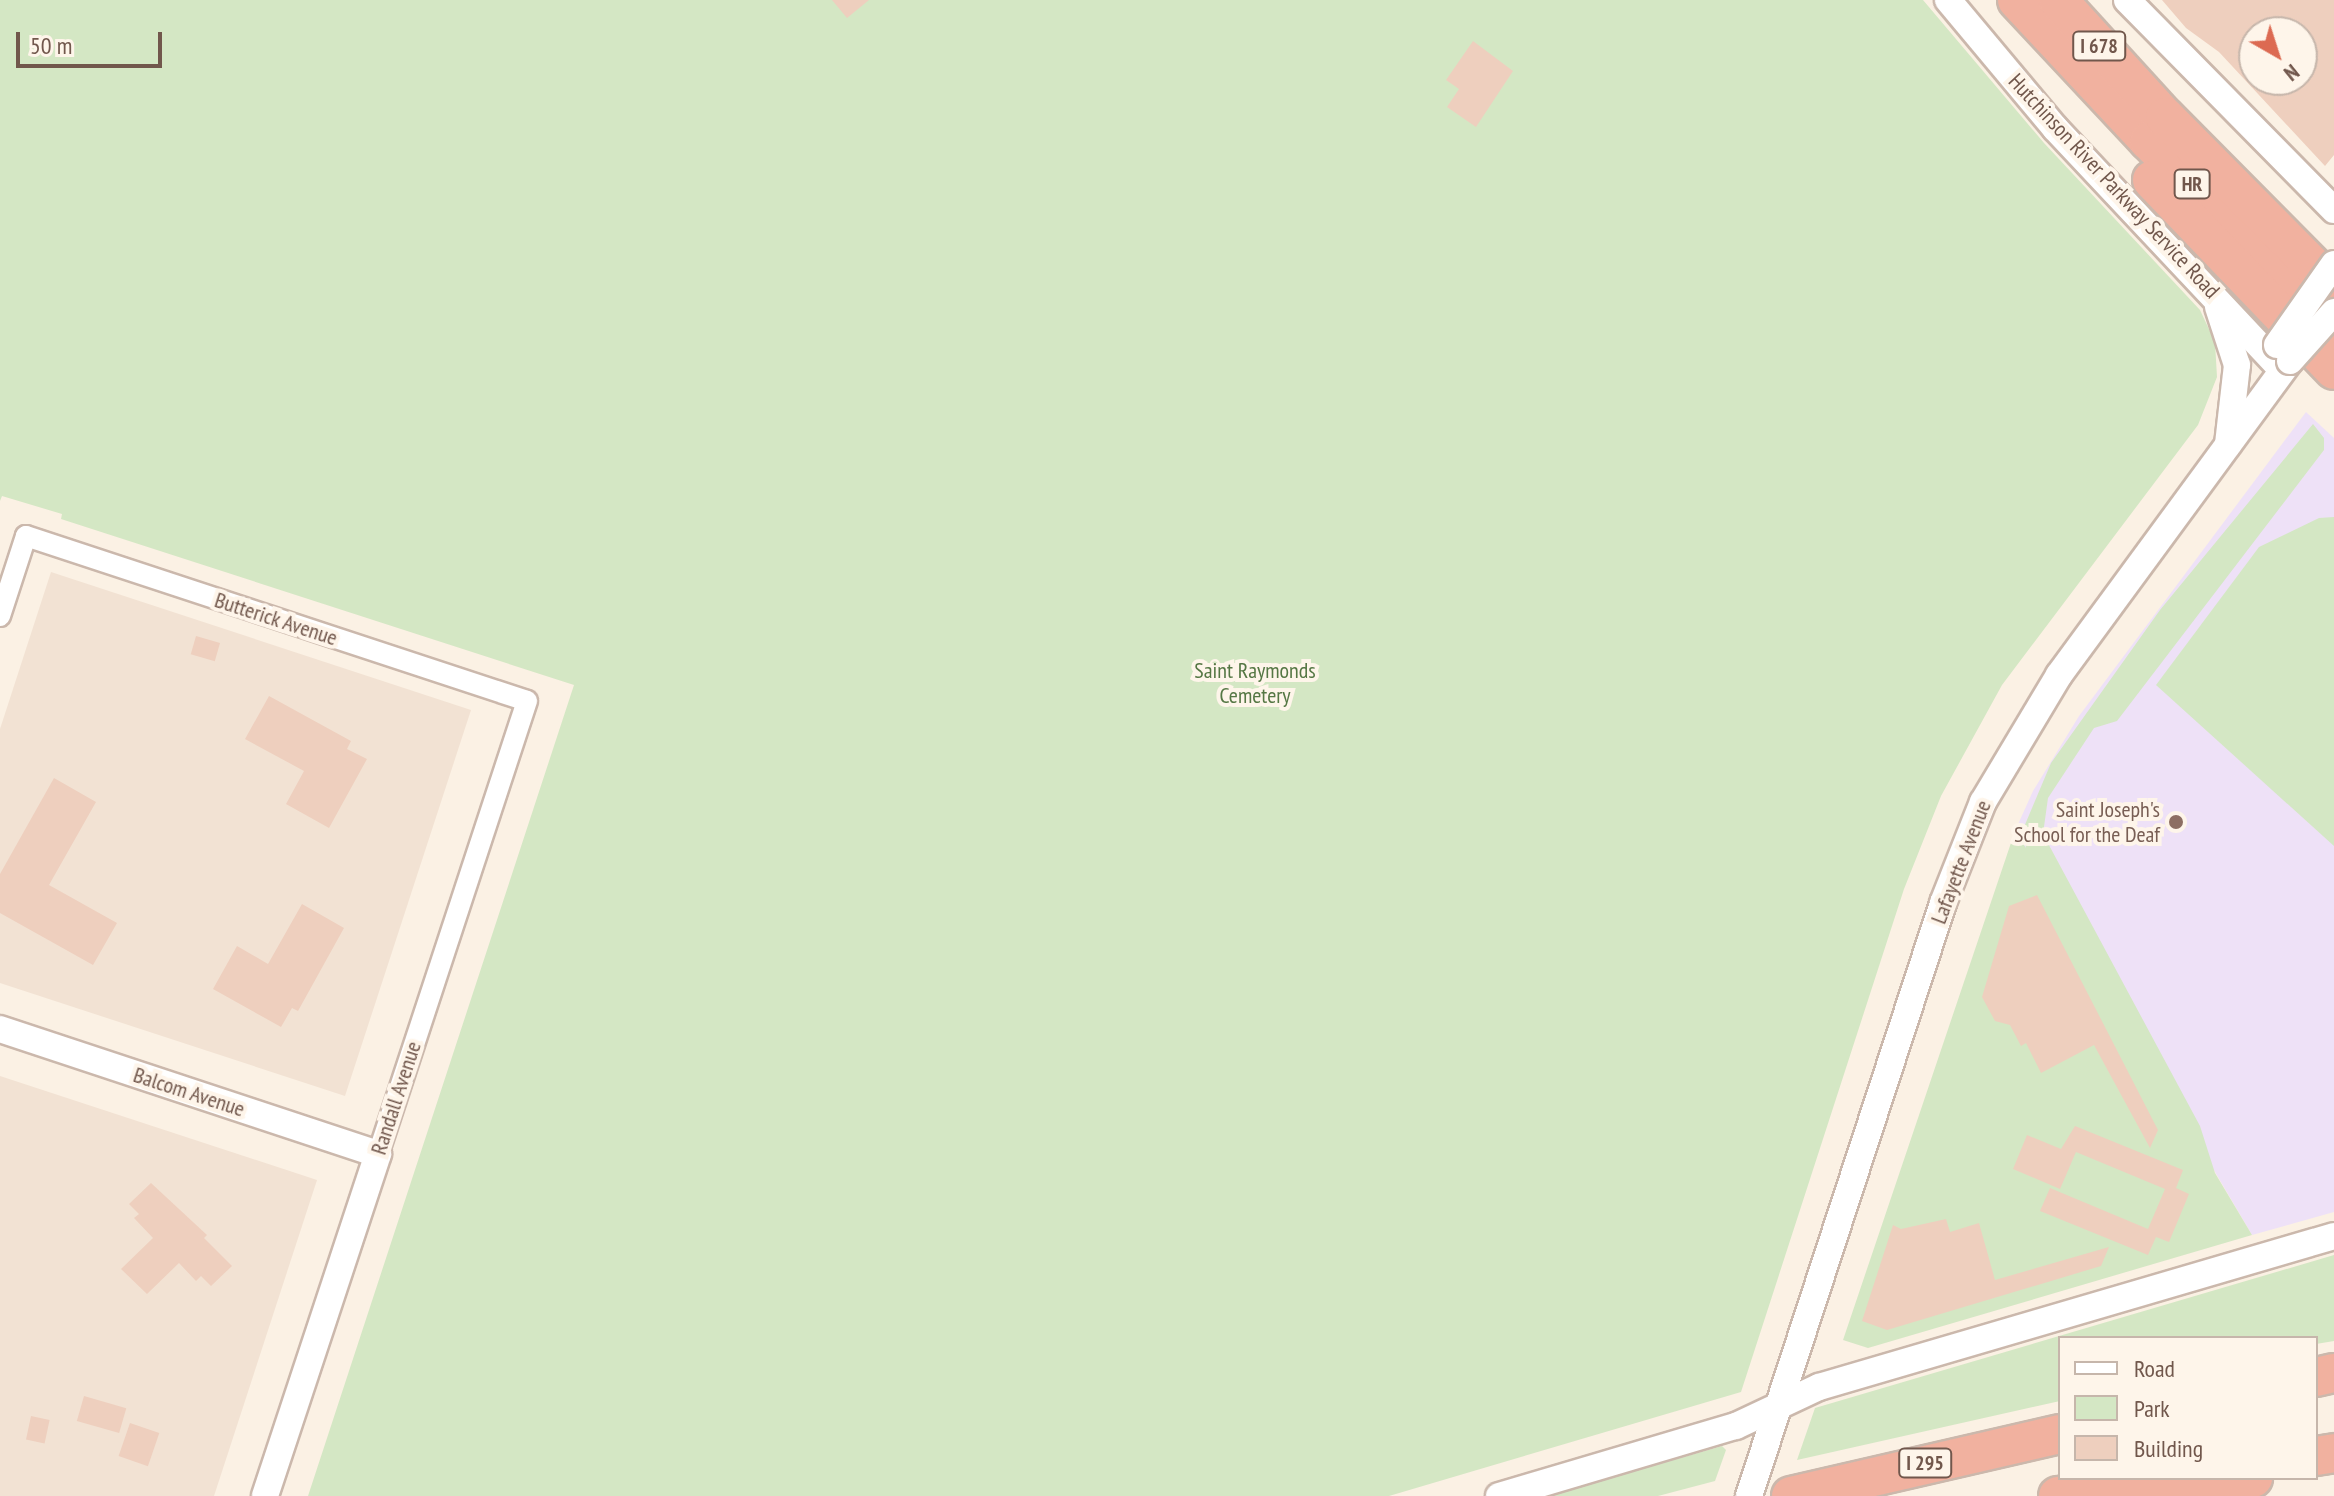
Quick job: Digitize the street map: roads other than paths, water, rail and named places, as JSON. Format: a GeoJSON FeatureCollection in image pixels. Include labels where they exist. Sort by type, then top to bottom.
{"type":"FeatureCollection","features":[{"type":"Feature","properties":{"kind":"highway","name":"I 678"},"geometry":{"type":"LineString","coordinates":[[2017,0],[2053,41]]}},
{"type":"Feature","properties":{"kind":"highway","name":"I 678"},"geometry":{"type":"LineString","coordinates":[[2058,0],[2141,91],[2334,287]]}},
{"type":"Feature","properties":{"kind":"highway","name":"HR"},"geometry":{"type":"LineString","coordinates":[[2053,41],[2334,324]]}},
{"type":"Feature","properties":{"kind":"highway"},"geometry":{"type":"LineString","coordinates":[[2053,41],[2133,160],[2334,370]]}},
{"type":"Feature","properties":{"kind":"highway"},"geometry":{"type":"LineString","coordinates":[[2141,91],[2249,173],[2334,254]]}},
{"type":"Feature","properties":{"kind":"highway","name":"I 295"},"geometry":{"type":"LineString","coordinates":[[1791,1496],[2058,1434]]}},
{"type":"Feature","properties":{"kind":"highway"},"geometry":{"type":"LineString","coordinates":[[2055,1496],[2158,1480]]}},
{"type":"Feature","properties":{"kind":"highway"},"geometry":{"type":"LineString","coordinates":[[2055,1496],[2231,1480]]}},
{"type":"Feature","properties":{"kind":"street","name":"Hutchinson River Parkway Service Road"},"geometry":{"type":"LineString","coordinates":[[1948,0],[2055,128],[2203,284],[2280,358]]}},
{"type":"Feature","properties":{"kind":"street"},"geometry":{"type":"LineString","coordinates":[[2127,0],[2334,210]]}},
{"type":"Feature","properties":{"kind":"street"},"geometry":{"type":"LineString","coordinates":[[2295,173],[2312,182],[2334,185]]}},
{"type":"Feature","properties":{"kind":"street","name":"Lafayette Avenue"},"geometry":{"type":"LineString","coordinates":[[1749,1496],[1943,903],[1983,802],[2059,675],[2223,457],[2334,264]]}},
{"type":"Feature","properties":{"kind":"street"},"geometry":{"type":"LineString","coordinates":[[2203,284],[2227,327],[2237,365],[2234,414],[2223,457]]}},
{"type":"Feature","properties":{"kind":"street","name":"Lafayette Avenue"},"geometry":{"type":"LineString","coordinates":[[2280,358],[2334,312]]}},
{"type":"Feature","properties":{"kind":"street","name":"Butterick Avenue"},"geometry":{"type":"LineString","coordinates":[[0,616],[26,536],[527,701]]}},
{"type":"Feature","properties":{"kind":"street","name":"Randall Avenue"},"geometry":{"type":"LineString","coordinates":[[265,1496],[527,701]]}},
{"type":"Feature","properties":{"kind":"street","name":"Balcom Avenue"},"geometry":{"type":"LineString","coordinates":[[0,1029],[378,1154]]}},
{"type":"Feature","properties":{"kind":"street"},"geometry":{"type":"LineString","coordinates":[[1499,1496],[1736,1426],[1819,1387],[2334,1236]]}},
{"type":"Feature","properties":{"kind":"place","name":"Saint Joseph's School for the Deaf"},"geometry":{"type":"Point","coordinates":[2176,822]}},
{"type":"Feature","properties":{"kind":"park label","name":"Saint Raymonds Cemetery"},"geometry":{"type":"Point","coordinates":[1255,682]}}]}
